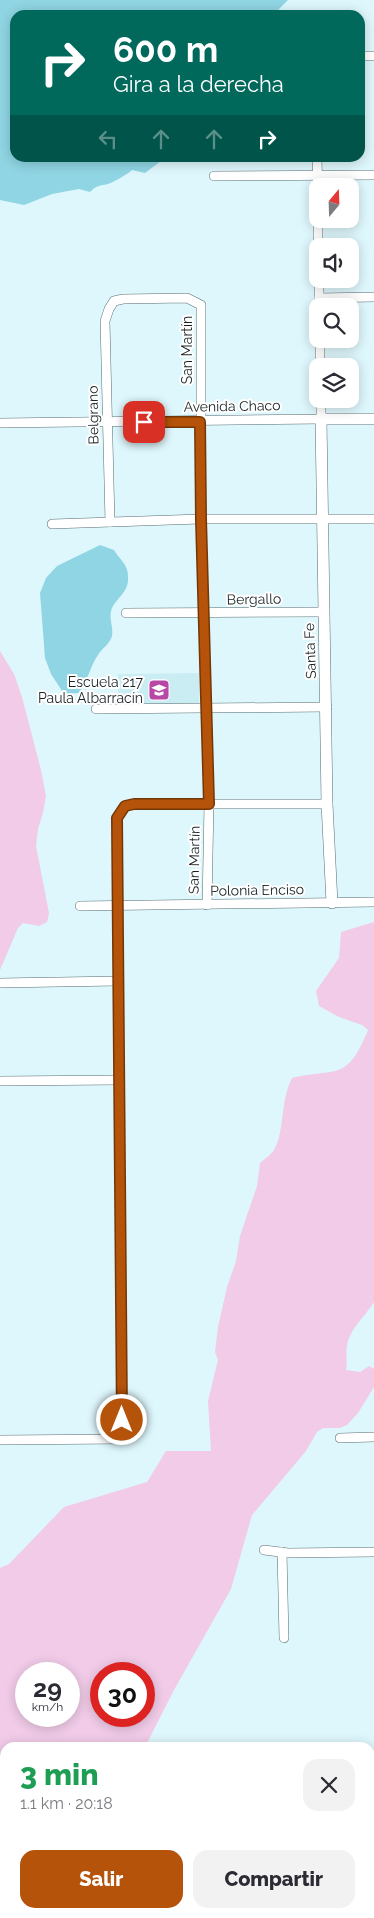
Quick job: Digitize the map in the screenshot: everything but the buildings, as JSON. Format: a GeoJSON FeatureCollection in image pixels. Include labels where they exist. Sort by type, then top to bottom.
{"type":"FeatureCollection","features":[{"type":"Feature","properties":{"kind":"main road","name":"Avenida Chaco"},"geometry":{"type":"LineString","coordinates":[[321,420],[374,419]]}},
{"type":"Feature","properties":{"kind":"main road","name":"Santa Fe"},"geometry":{"type":"LineString","coordinates":[[321,420],[327,804],[332,903]]}},
{"type":"Feature","properties":{"kind":"street"},"geometry":{"type":"LineString","coordinates":[[317,162],[317,176]]}},
{"type":"Feature","properties":{"kind":"street"},"geometry":{"type":"LineString","coordinates":[[214,176],[374,175]]}},
{"type":"Feature","properties":{"kind":"street"},"geometry":{"type":"LineString","coordinates":[[359,298],[374,297]]}},
{"type":"Feature","properties":{"kind":"street","name":"Belgrano"},"geometry":{"type":"LineString","coordinates":[[110,522],[105,321],[108,309],[114,301],[123,299],[187,298],[201,305]]}},
{"type":"Feature","properties":{"kind":"street","name":"San Martín"},"geometry":{"type":"LineString","coordinates":[[201,305],[201,519],[209,804],[207,905]]}},
{"type":"Feature","properties":{"kind":"street","name":"Santa Fe"},"geometry":{"type":"LineString","coordinates":[[321,408],[321,420]]}},
{"type":"Feature","properties":{"kind":"street","name":"Avenida Chaco"},"geometry":{"type":"LineString","coordinates":[[0,423],[321,420]]}},
{"type":"Feature","properties":{"kind":"street"},"geometry":{"type":"LineString","coordinates":[[52,524],[201,519],[374,519]]}},
{"type":"Feature","properties":{"kind":"street","name":"Bergallo"},"geometry":{"type":"LineString","coordinates":[[126,613],[323,612]]}},
{"type":"Feature","properties":{"kind":"street"},"geometry":{"type":"LineString","coordinates":[[96,710],[326,707]]}},
{"type":"Feature","properties":{"kind":"street"},"geometry":{"type":"LineString","coordinates":[[0,1440],[122,1439],[117,818],[125,806],[134,804],[327,804]]}},
{"type":"Feature","properties":{"kind":"street","name":"Polonia Enciso"},"geometry":{"type":"LineString","coordinates":[[80,906],[117,907],[374,902]]}},
{"type":"Feature","properties":{"kind":"street"},"geometry":{"type":"LineString","coordinates":[[0,983],[118,981]]}},
{"type":"Feature","properties":{"kind":"street"},"geometry":{"type":"LineString","coordinates":[[0,1082],[119,1080]]}},
{"type":"Feature","properties":{"kind":"street"},"geometry":{"type":"LineString","coordinates":[[340,1438],[374,1437]]}},
{"type":"Feature","properties":{"kind":"street"},"geometry":{"type":"LineString","coordinates":[[264,1550],[282,1552],[374,1552]]}},
{"type":"Feature","properties":{"kind":"street"},"geometry":{"type":"LineString","coordinates":[[282,1552],[284,1638]]}},
{"type":"Feature","properties":{"kind":"shaded area"},"geometry":{"type":"Polygon","coordinates":[[[0,651],[14,674],[22,697],[46,796],[36,846],[49,913],[47,922],[39,926],[23,923],[18,928],[0,970],[0,651]]]}},
{"type":"Feature","properties":{"kind":"shaded area","name":"Escuela 217 Paula Albarracín"},"geometry":{"type":"Polygon","coordinates":[[[199,673],[199,705],[118,706],[118,674],[199,673]]]}},
{"type":"Feature","properties":{"kind":"shaded area"},"geometry":{"type":"Polygon","coordinates":[[[374,922],[374,1302],[351,1334],[346,1349],[346,1370],[360,1372],[369,1366],[374,1369],[374,1387],[358,1413],[347,1425],[340,1428],[323,1428],[317,1432],[306,1451],[252,1515],[231,1589],[174,1690],[148,1742],[0,1742],[0,1568],[9,1564],[64,1507],[147,1482],[166,1451],[211,1451],[208,1401],[218,1360],[215,1352],[218,1327],[227,1287],[236,1261],[240,1236],[257,1186],[260,1163],[273,1152],[280,1134],[288,1087],[292,1078],[339,1070],[346,1066],[360,1047],[368,1030],[362,1025],[339,1017],[319,1006],[316,991],[339,958],[341,932],[374,922]]]}},
{"type":"Feature","properties":{"kind":"water"},"geometry":{"type":"Polygon","coordinates":[[[0,0],[288,0],[278,10],[10,10],[10,162],[160,162],[145,173],[132,170],[108,184],[96,187],[90,192],[79,189],[52,194],[24,205],[0,200],[0,0]]]}},
{"type":"Feature","properties":{"kind":"water"},"geometry":{"type":"Polygon","coordinates":[[[100,545],[114,550],[125,565],[128,572],[128,581],[124,592],[111,610],[112,636],[110,641],[95,659],[85,684],[79,693],[64,694],[51,674],[45,658],[40,593],[46,578],[57,566],[100,545]]]}},
{"type":"Feature","properties":{"kind":"place","name":"Escuela 217 Paula Albarracín"},"geometry":{"type":"Point","coordinates":[159,690]}},
{"type":"Feature","properties":{"kind":"route"},"geometry":{"type":"LineString","coordinates":[[122,1420],[122,1228],[117,818],[125,806],[134,804],[209,804],[200,422],[144,422]]}}]}
